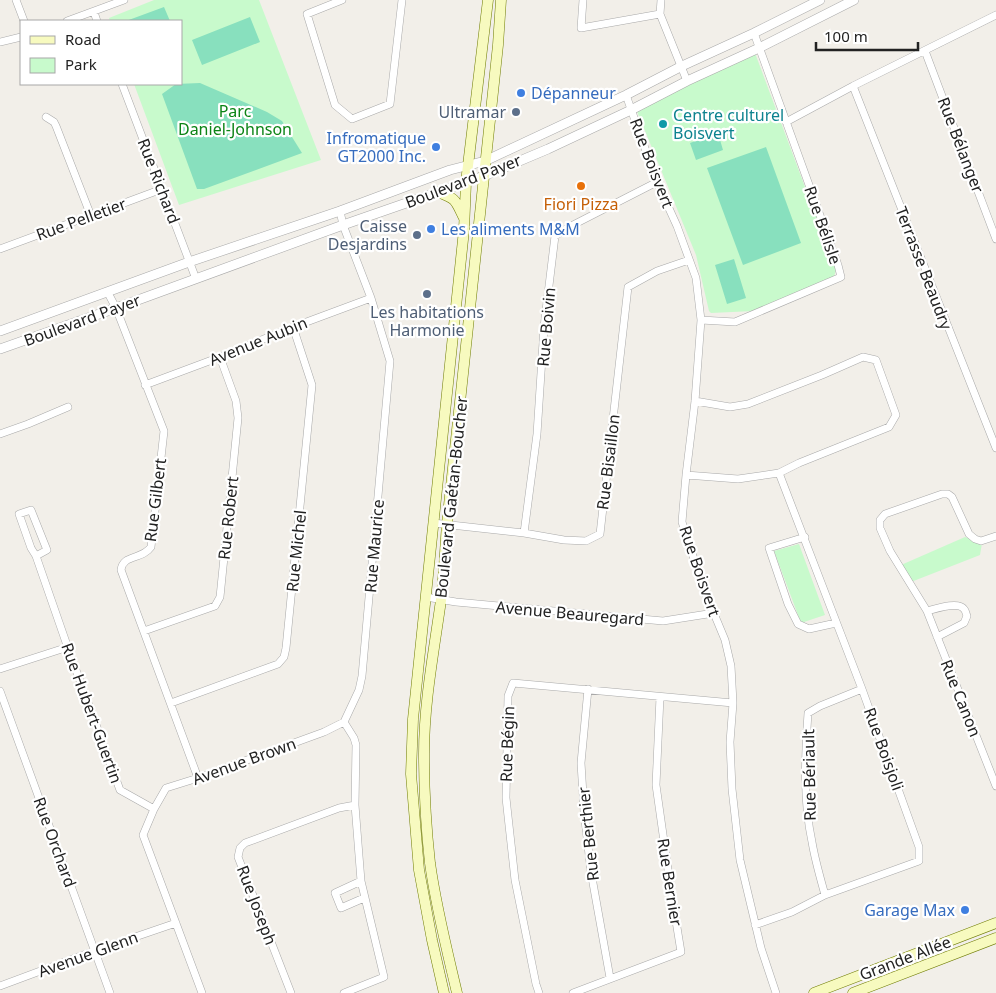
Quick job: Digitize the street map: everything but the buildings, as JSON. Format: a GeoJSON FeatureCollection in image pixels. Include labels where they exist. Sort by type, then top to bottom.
{"type":"FeatureCollection","features":[{"type":"Feature","properties":{"kind":"main road","name":"Boulevard Gaétan-Boucher"},"geometry":{"type":"LineString","coordinates":[[444,993],[419,870],[411,774],[413,719],[464,230],[466,182],[488,0]]}},
{"type":"Feature","properties":{"kind":"main road","name":"Boulevard Gaétan-Boucher"},"geometry":{"type":"LineString","coordinates":[[457,993],[437,903],[429,851],[425,801],[425,721],[441,600],[501,0]]}},
{"type":"Feature","properties":{"kind":"main road"},"geometry":{"type":"LineString","coordinates":[[438,192],[452,197],[464,219]]}},
{"type":"Feature","properties":{"kind":"main road"},"geometry":{"type":"LineString","coordinates":[[453,333],[467,334]]}},
{"type":"Feature","properties":{"kind":"main road","name":"Grande Allée"},"geometry":{"type":"LineString","coordinates":[[814,993],[996,923]]}},
{"type":"Feature","properties":{"kind":"main road","name":"Grande Allée"},"geometry":{"type":"LineString","coordinates":[[854,993],[996,938]]}},
{"type":"Feature","properties":{"kind":"street"},"geometry":{"type":"LineString","coordinates":[[16,0],[24,20]]}},
{"type":"Feature","properties":{"kind":"street"},"geometry":{"type":"LineString","coordinates":[[71,20],[124,0]]}},
{"type":"Feature","properties":{"kind":"street"},"geometry":{"type":"LineString","coordinates":[[342,0],[307,14],[335,105],[352,119],[390,104],[402,0]]}},
{"type":"Feature","properties":{"kind":"street"},"geometry":{"type":"LineString","coordinates":[[583,0],[582,28],[660,14]]}},
{"type":"Feature","properties":{"kind":"street"},"geometry":{"type":"LineString","coordinates":[[660,0],[660,14],[687,81]]}},
{"type":"Feature","properties":{"kind":"street","name":"Boulevard Payer"},"geometry":{"type":"LineString","coordinates":[[0,331],[190,262],[340,211],[450,170],[485,161],[626,95],[820,0]]}},
{"type":"Feature","properties":{"kind":"street","name":"Boulevard Payer"},"geometry":{"type":"LineString","coordinates":[[0,349],[484,176],[631,110],[854,0]]}},
{"type":"Feature","properties":{"kind":"street"},"geometry":{"type":"LineString","coordinates":[[94,12],[98,20]]}},
{"type":"Feature","properties":{"kind":"street"},"geometry":{"type":"LineString","coordinates":[[786,122],[853,86],[996,15]]}},
{"type":"Feature","properties":{"kind":"street","name":"Rue Bélisle"},"geometry":{"type":"LineString","coordinates":[[701,320],[735,322],[841,277],[754,33]]}},
{"type":"Feature","properties":{"kind":"street"},"geometry":{"type":"LineString","coordinates":[[0,42],[20,37]]}},
{"type":"Feature","properties":{"kind":"street","name":"Rue Bélanger"},"geometry":{"type":"LineString","coordinates":[[925,51],[996,239]]}},
{"type":"Feature","properties":{"kind":"street","name":"Rue Richard"},"geometry":{"type":"LineString","coordinates":[[122,85],[196,279]]}},
{"type":"Feature","properties":{"kind":"street","name":"Terrasse Beaudry"},"geometry":{"type":"LineString","coordinates":[[853,86],[996,448]]}},
{"type":"Feature","properties":{"kind":"street","name":"Rue Boisvert"},"geometry":{"type":"LineString","coordinates":[[626,95],[657,182],[677,226],[696,278],[701,320],[696,401],[682,522],[703,587],[725,640],[731,666],[730,742],[732,789],[740,860],[762,954],[776,993]]}},
{"type":"Feature","properties":{"kind":"street"},"geometry":{"type":"LineString","coordinates":[[46,117],[54,122],[56,126],[91,216]]}},
{"type":"Feature","properties":{"kind":"street"},"geometry":{"type":"LineString","coordinates":[[552,130],[559,143]]}},
{"type":"Feature","properties":{"kind":"street","name":"Rue Boivin"},"geometry":{"type":"LineString","coordinates":[[524,532],[537,434],[544,327],[555,236],[657,182]]}},
{"type":"Feature","properties":{"kind":"street","name":"Rue Pelletier"},"geometry":{"type":"LineString","coordinates":[[0,249],[162,189]]}},
{"type":"Feature","properties":{"kind":"street","name":"Rue Maurice"},"geometry":{"type":"LineString","coordinates":[[340,211],[343,225],[370,298],[390,361],[362,676],[359,690],[344,722]]}},
{"type":"Feature","properties":{"kind":"street","name":"Rue Bisaillon"},"geometry":{"type":"LineString","coordinates":[[433,523],[524,532],[564,540],[586,541],[600,534],[628,287],[657,271],[689,260]]}},
{"type":"Feature","properties":{"kind":"street","name":"Rue Gilbert"},"geometry":{"type":"LineString","coordinates":[[108,292],[164,431],[151,547],[147,553],[126,560],[122,564],[121,570],[198,778]]}},
{"type":"Feature","properties":{"kind":"street","name":"Avenue Aubin"},"geometry":{"type":"LineString","coordinates":[[145,385],[293,326],[370,298]]}},
{"type":"Feature","properties":{"kind":"street","name":"Rue Michel"},"geometry":{"type":"LineString","coordinates":[[171,703],[278,664],[284,657],[312,385],[293,326]]}},
{"type":"Feature","properties":{"kind":"street","name":"Rue Robert"},"geometry":{"type":"LineString","coordinates":[[144,631],[215,606],[220,598],[238,418],[236,401],[220,356]]}},
{"type":"Feature","properties":{"kind":"street"},"geometry":{"type":"LineString","coordinates":[[686,475],[738,479],[779,473],[799,463],[889,427],[896,415],[876,360],[863,357],[748,404],[730,407],[696,401]]}},
{"type":"Feature","properties":{"kind":"street"},"geometry":{"type":"LineString","coordinates":[[0,434],[68,407]]}},
{"type":"Feature","properties":{"kind":"street","name":"Rue Boisjoli"},"geometry":{"type":"LineString","coordinates":[[755,925],[792,912],[825,895],[919,861],[919,847],[862,689],[779,473]]}},
{"type":"Feature","properties":{"kind":"street","name":"Rue Canon"},"geometry":{"type":"LineString","coordinates":[[996,536],[981,541],[969,534],[952,497],[948,494],[942,494],[885,514],[880,520],[880,528],[890,551],[927,611],[996,786]]}},
{"type":"Feature","properties":{"kind":"street","name":"Rue Hubert-Guertin"},"geometry":{"type":"LineString","coordinates":[[36,556],[47,550],[31,510],[19,514],[31,548],[36,556],[120,790],[154,809]]}},
{"type":"Feature","properties":{"kind":"street"},"geometry":{"type":"LineString","coordinates":[[805,537],[769,548],[788,604],[798,624],[808,629],[836,623]]}},
{"type":"Feature","properties":{"kind":"street","name":"Avenue Beauregard"},"geometry":{"type":"LineString","coordinates":[[426,597],[456,602],[663,621],[714,613]]}},
{"type":"Feature","properties":{"kind":"street"},"geometry":{"type":"LineString","coordinates":[[927,611],[946,606],[960,606],[964,608],[967,616],[964,623],[937,637]]}},
{"type":"Feature","properties":{"kind":"street"},"geometry":{"type":"LineString","coordinates":[[0,669],[68,647]]}},
{"type":"Feature","properties":{"kind":"street","name":"Rue Bégin"},"geometry":{"type":"LineString","coordinates":[[539,993],[515,880],[506,798],[508,696],[513,684],[732,703]]}},
{"type":"Feature","properties":{"kind":"street","name":"Rue Bériault"},"geometry":{"type":"LineString","coordinates":[[825,895],[811,840],[806,792],[805,750],[808,713],[820,706],[862,689]]}},
{"type":"Feature","properties":{"kind":"street","name":"Rue Berthier"},"geometry":{"type":"LineString","coordinates":[[588,690],[581,763],[584,811],[591,872],[610,978]]}},
{"type":"Feature","properties":{"kind":"street","name":"Rue Orchard"},"geometry":{"type":"LineString","coordinates":[[0,691],[110,993]]}},
{"type":"Feature","properties":{"kind":"street","name":"Rue Bernier"},"geometry":{"type":"LineString","coordinates":[[573,993],[681,952],[656,785],[660,697]]}},
{"type":"Feature","properties":{"kind":"street"},"geometry":{"type":"LineString","coordinates":[[344,722],[356,745],[355,805],[361,881],[384,977],[344,993]]}},
{"type":"Feature","properties":{"kind":"street","name":"Avenue Brown"},"geometry":{"type":"LineString","coordinates":[[154,809],[166,788],[324,732],[344,722]]}},
{"type":"Feature","properties":{"kind":"street","name":"Rue Joseph"},"geometry":{"type":"LineString","coordinates":[[291,993],[238,857],[240,848],[245,843],[340,808],[355,805]]}},
{"type":"Feature","properties":{"kind":"street"},"geometry":{"type":"LineString","coordinates":[[154,809],[144,836],[202,993]]}},
{"type":"Feature","properties":{"kind":"street"},"geometry":{"type":"LineString","coordinates":[[361,881],[335,893],[340,908],[364,898]]}},
{"type":"Feature","properties":{"kind":"street","name":"Avenue Glenn"},"geometry":{"type":"LineString","coordinates":[[0,986],[176,923]]}},
{"type":"Feature","properties":{"kind":"street"},"geometry":{"type":"LineString","coordinates":[[0,986],[2,993]]}},
{"type":"Feature","properties":{"kind":"green space","name":"Parc Daniel-Johnson"},"geometry":{"type":"Polygon","coordinates":[[[154,0],[259,0],[321,160],[179,205],[134,85],[182,85],[182,20],[110,20],[109,18],[154,0]]]}},
{"type":"Feature","properties":{"kind":"green space"},"geometry":{"type":"Polygon","coordinates":[[[164,7],[170,20],[129,20],[164,7]]]}},
{"type":"Feature","properties":{"kind":"green space"},"geometry":{"type":"Polygon","coordinates":[[[250,17],[260,42],[202,65],[192,40],[250,17]]]}},
{"type":"Feature","properties":{"kind":"green space"},"geometry":{"type":"Polygon","coordinates":[[[755,53],[836,270],[833,280],[754,311],[711,313],[696,255],[636,109],[755,53]]]}},
{"type":"Feature","properties":{"kind":"green space"},"geometry":{"type":"Polygon","coordinates":[[[200,83],[267,112],[282,121],[302,153],[204,189],[197,189],[162,94],[175,85],[200,83]]]}},
{"type":"Feature","properties":{"kind":"green space"},"geometry":{"type":"Polygon","coordinates":[[[718,133],[723,150],[696,160],[690,143],[718,133]]]}},
{"type":"Feature","properties":{"kind":"green space"},"geometry":{"type":"Polygon","coordinates":[[[766,147],[801,243],[743,265],[707,168],[766,147]]]}},
{"type":"Feature","properties":{"kind":"green space"},"geometry":{"type":"Polygon","coordinates":[[[734,259],[746,298],[727,304],[715,265],[734,259]]]}},
{"type":"Feature","properties":{"kind":"green space"},"geometry":{"type":"Polygon","coordinates":[[[965,537],[982,543],[980,555],[911,582],[901,565],[965,537]]]}},
{"type":"Feature","properties":{"kind":"green space"},"geometry":{"type":"Polygon","coordinates":[[[799,544],[825,615],[801,623],[774,551],[799,544]]]}},
{"type":"Feature","properties":{"kind":"place","name":"Dépanneur"},"geometry":{"type":"Point","coordinates":[521,93]}},
{"type":"Feature","properties":{"kind":"place","name":"Ultramar"},"geometry":{"type":"Point","coordinates":[516,112]}},
{"type":"Feature","properties":{"kind":"place","name":"Centre culturel Boisvert"},"geometry":{"type":"Point","coordinates":[663,124]}},
{"type":"Feature","properties":{"kind":"place","name":"Infromatique GT2000 Inc."},"geometry":{"type":"Point","coordinates":[436,147]}},
{"type":"Feature","properties":{"kind":"place","name":"Fiori Pizza"},"geometry":{"type":"Point","coordinates":[581,186]}},
{"type":"Feature","properties":{"kind":"place","name":"Les aliments M&M"},"geometry":{"type":"Point","coordinates":[431,229]}},
{"type":"Feature","properties":{"kind":"place","name":"Caisse Desjardins"},"geometry":{"type":"Point","coordinates":[417,235]}},
{"type":"Feature","properties":{"kind":"place","name":"Les habitations Harmonie"},"geometry":{"type":"Point","coordinates":[427,294]}},
{"type":"Feature","properties":{"kind":"place","name":"Garage Max"},"geometry":{"type":"Point","coordinates":[965,910]}}]}
